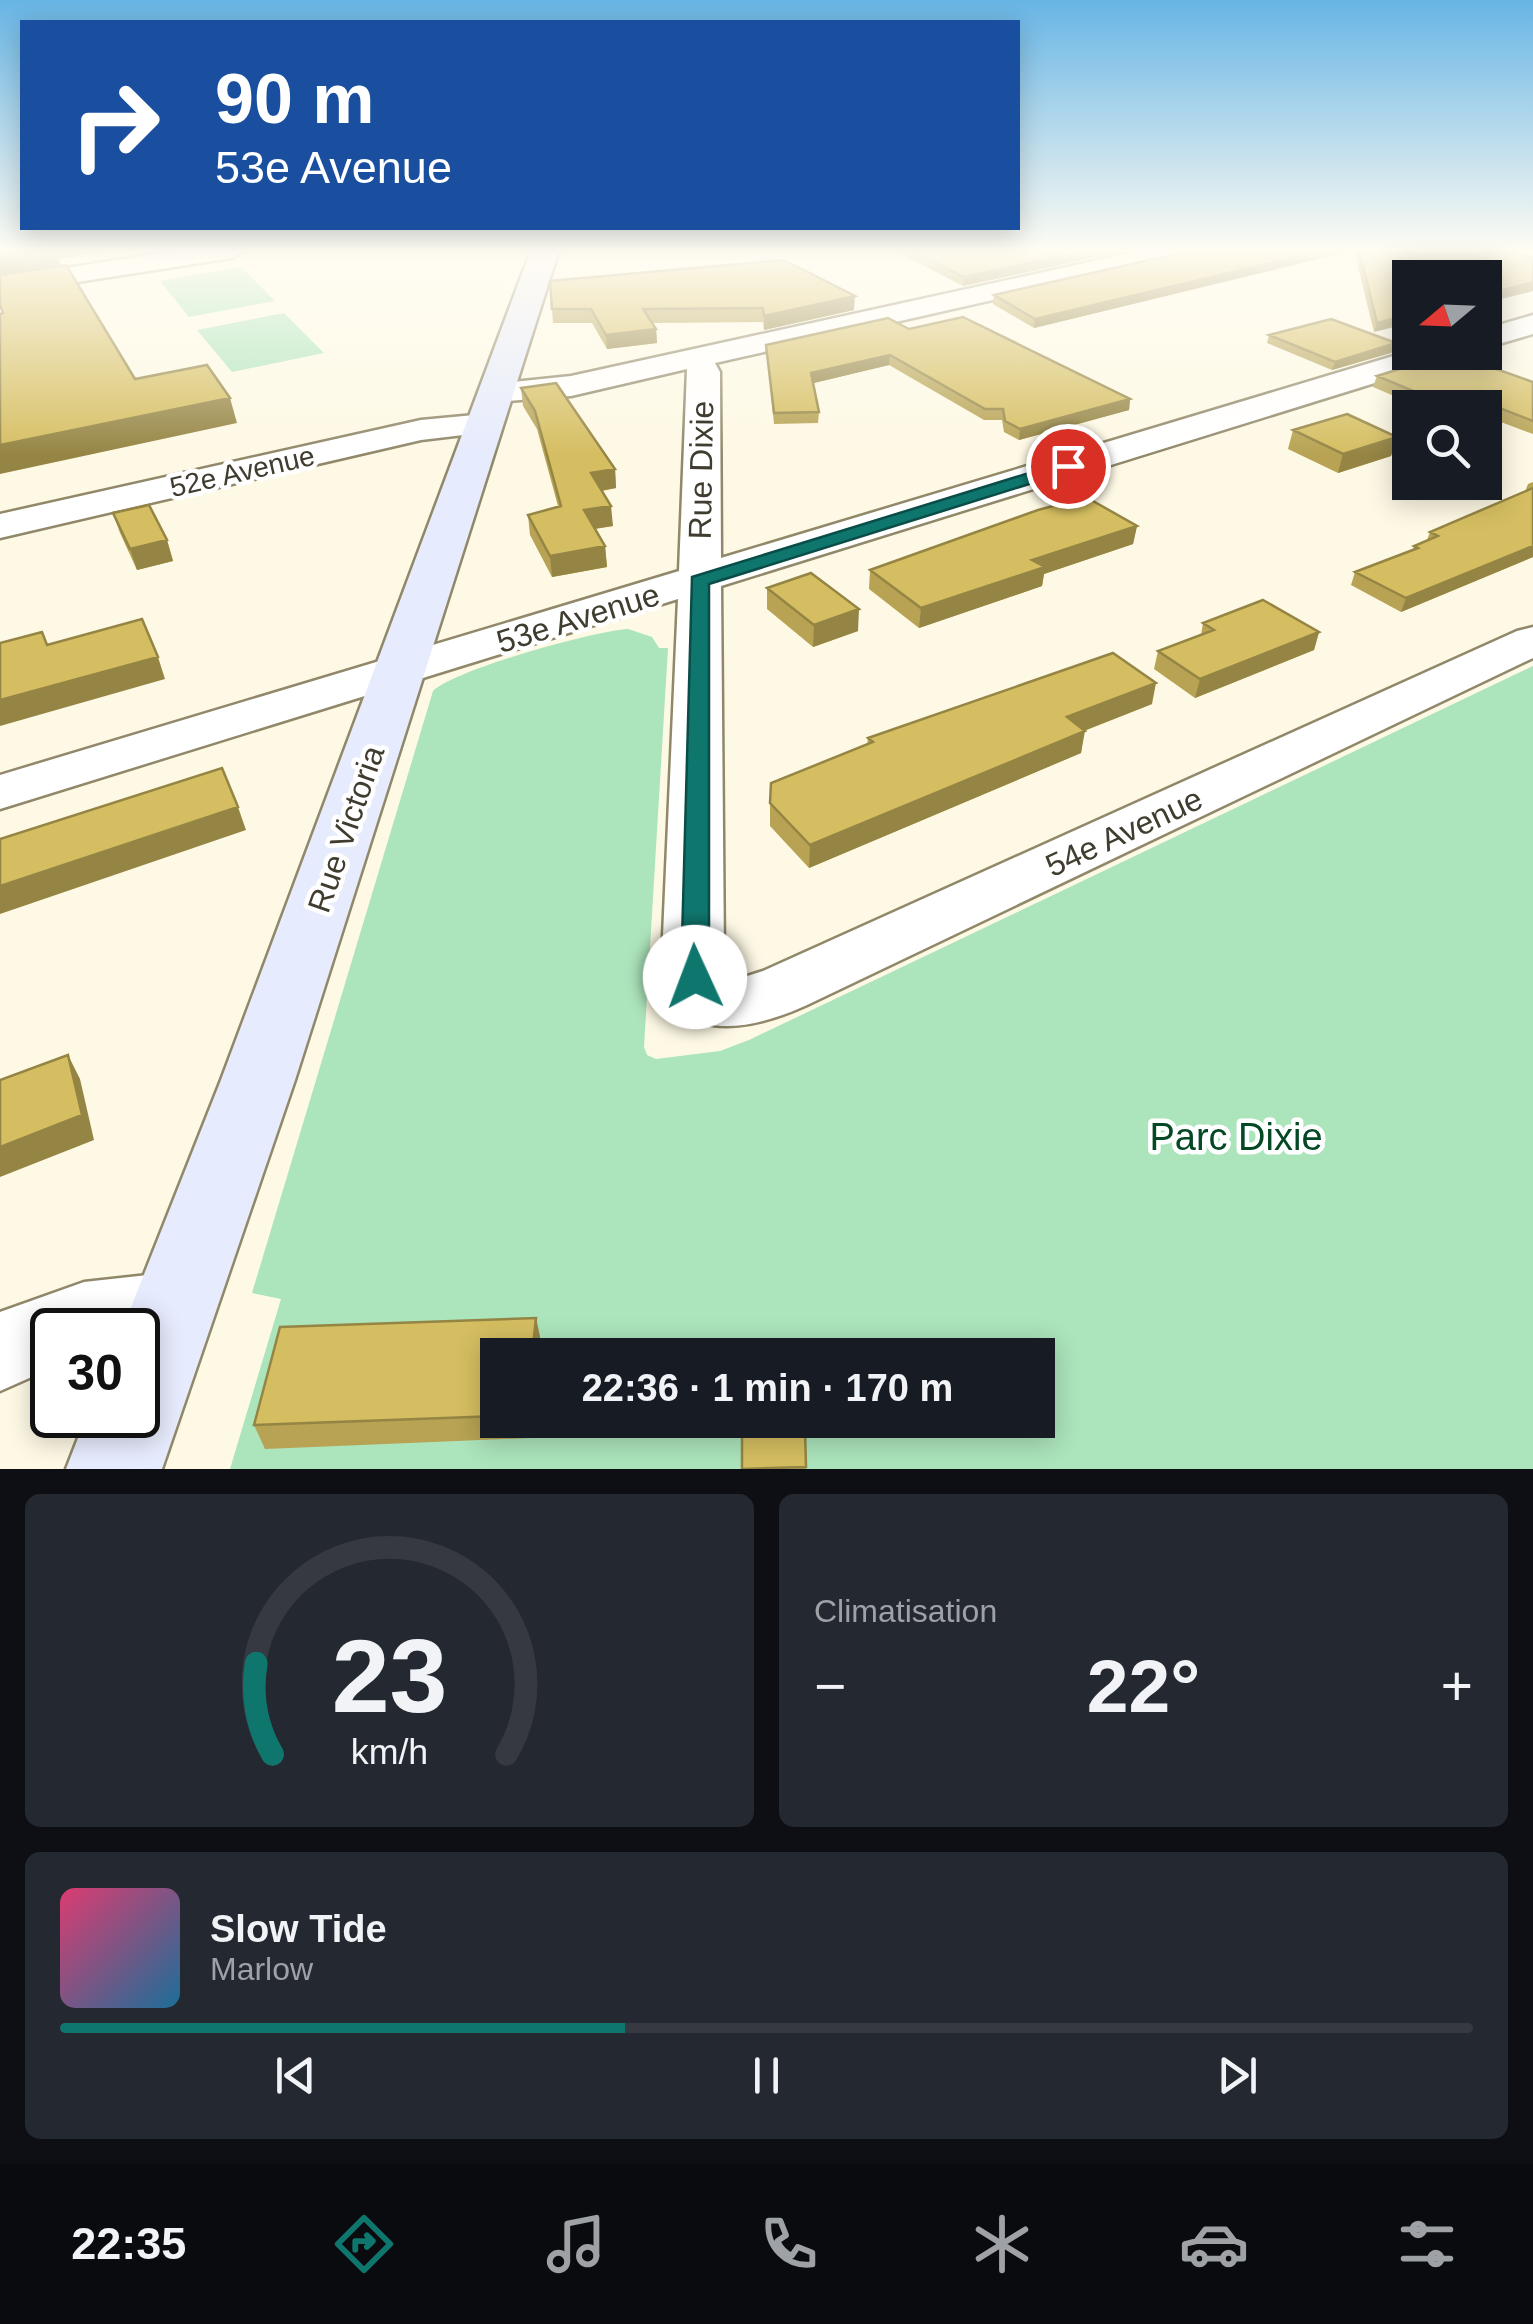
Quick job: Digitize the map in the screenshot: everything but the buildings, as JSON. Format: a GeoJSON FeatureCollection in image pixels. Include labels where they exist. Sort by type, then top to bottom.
{"type":"FeatureCollection","features":[{"type":"Feature","properties":{"kind":"main road","name":"Rue Victoria"},"geometry":{"type":"LineString","coordinates":[[160,1348],[401,670],[521,319]]}},
{"type":"Feature","properties":{"kind":"main road"},"geometry":{"type":"LineString","coordinates":[[114,1469],[125,1438]]}},
{"type":"Feature","properties":{"kind":"street","name":"52e Avenue"},"geometry":{"type":"LineString","coordinates":[[0,526],[421,430],[560,388],[873,319]]}},
{"type":"Feature","properties":{"kind":"street"},"geometry":{"type":"LineString","coordinates":[[1502,334],[1533,324]]}},
{"type":"Feature","properties":{"kind":"street","name":"Rue Dixie"},"geometry":{"type":"LineString","coordinates":[[697,358],[704,372],[693,958],[695,977],[710,998]]}},
{"type":"Feature","properties":{"kind":"street","name":"53e Avenue"},"geometry":{"type":"LineString","coordinates":[[0,792],[1392,367]]}},
{"type":"Feature","properties":{"kind":"street","name":"54e Avenue"},"geometry":{"type":"LineString","coordinates":[[710,998],[731,1004],[746,1002],[794,983],[1533,641]]}},
{"type":"Feature","properties":{"kind":"street"},"geometry":{"type":"LineString","coordinates":[[0,1352],[56,1326],[98,1313],[175,1309]]}},
{"type":"Feature","properties":{"kind":"green space"},"geometry":{"type":"Polygon","coordinates":[[[256,319],[290,319],[324,353],[232,372],[197,330],[256,319]]]}},
{"type":"Feature","properties":{"kind":"green space","name":"Parc Dixie"},"geometry":{"type":"Polygon","coordinates":[[[628,629],[652,637],[659,648],[668,648],[644,1047],[647,1055],[656,1059],[720,1051],[749,1040],[1533,666],[1533,1469],[230,1469],[281,1299],[252,1293],[433,691],[468,672],[557,644],[628,629]]]}},
{"type":"Feature","properties":{"kind":"route"},"geometry":{"type":"LineString","coordinates":[[695,977],[699,581],[1068,466]]}}]}
